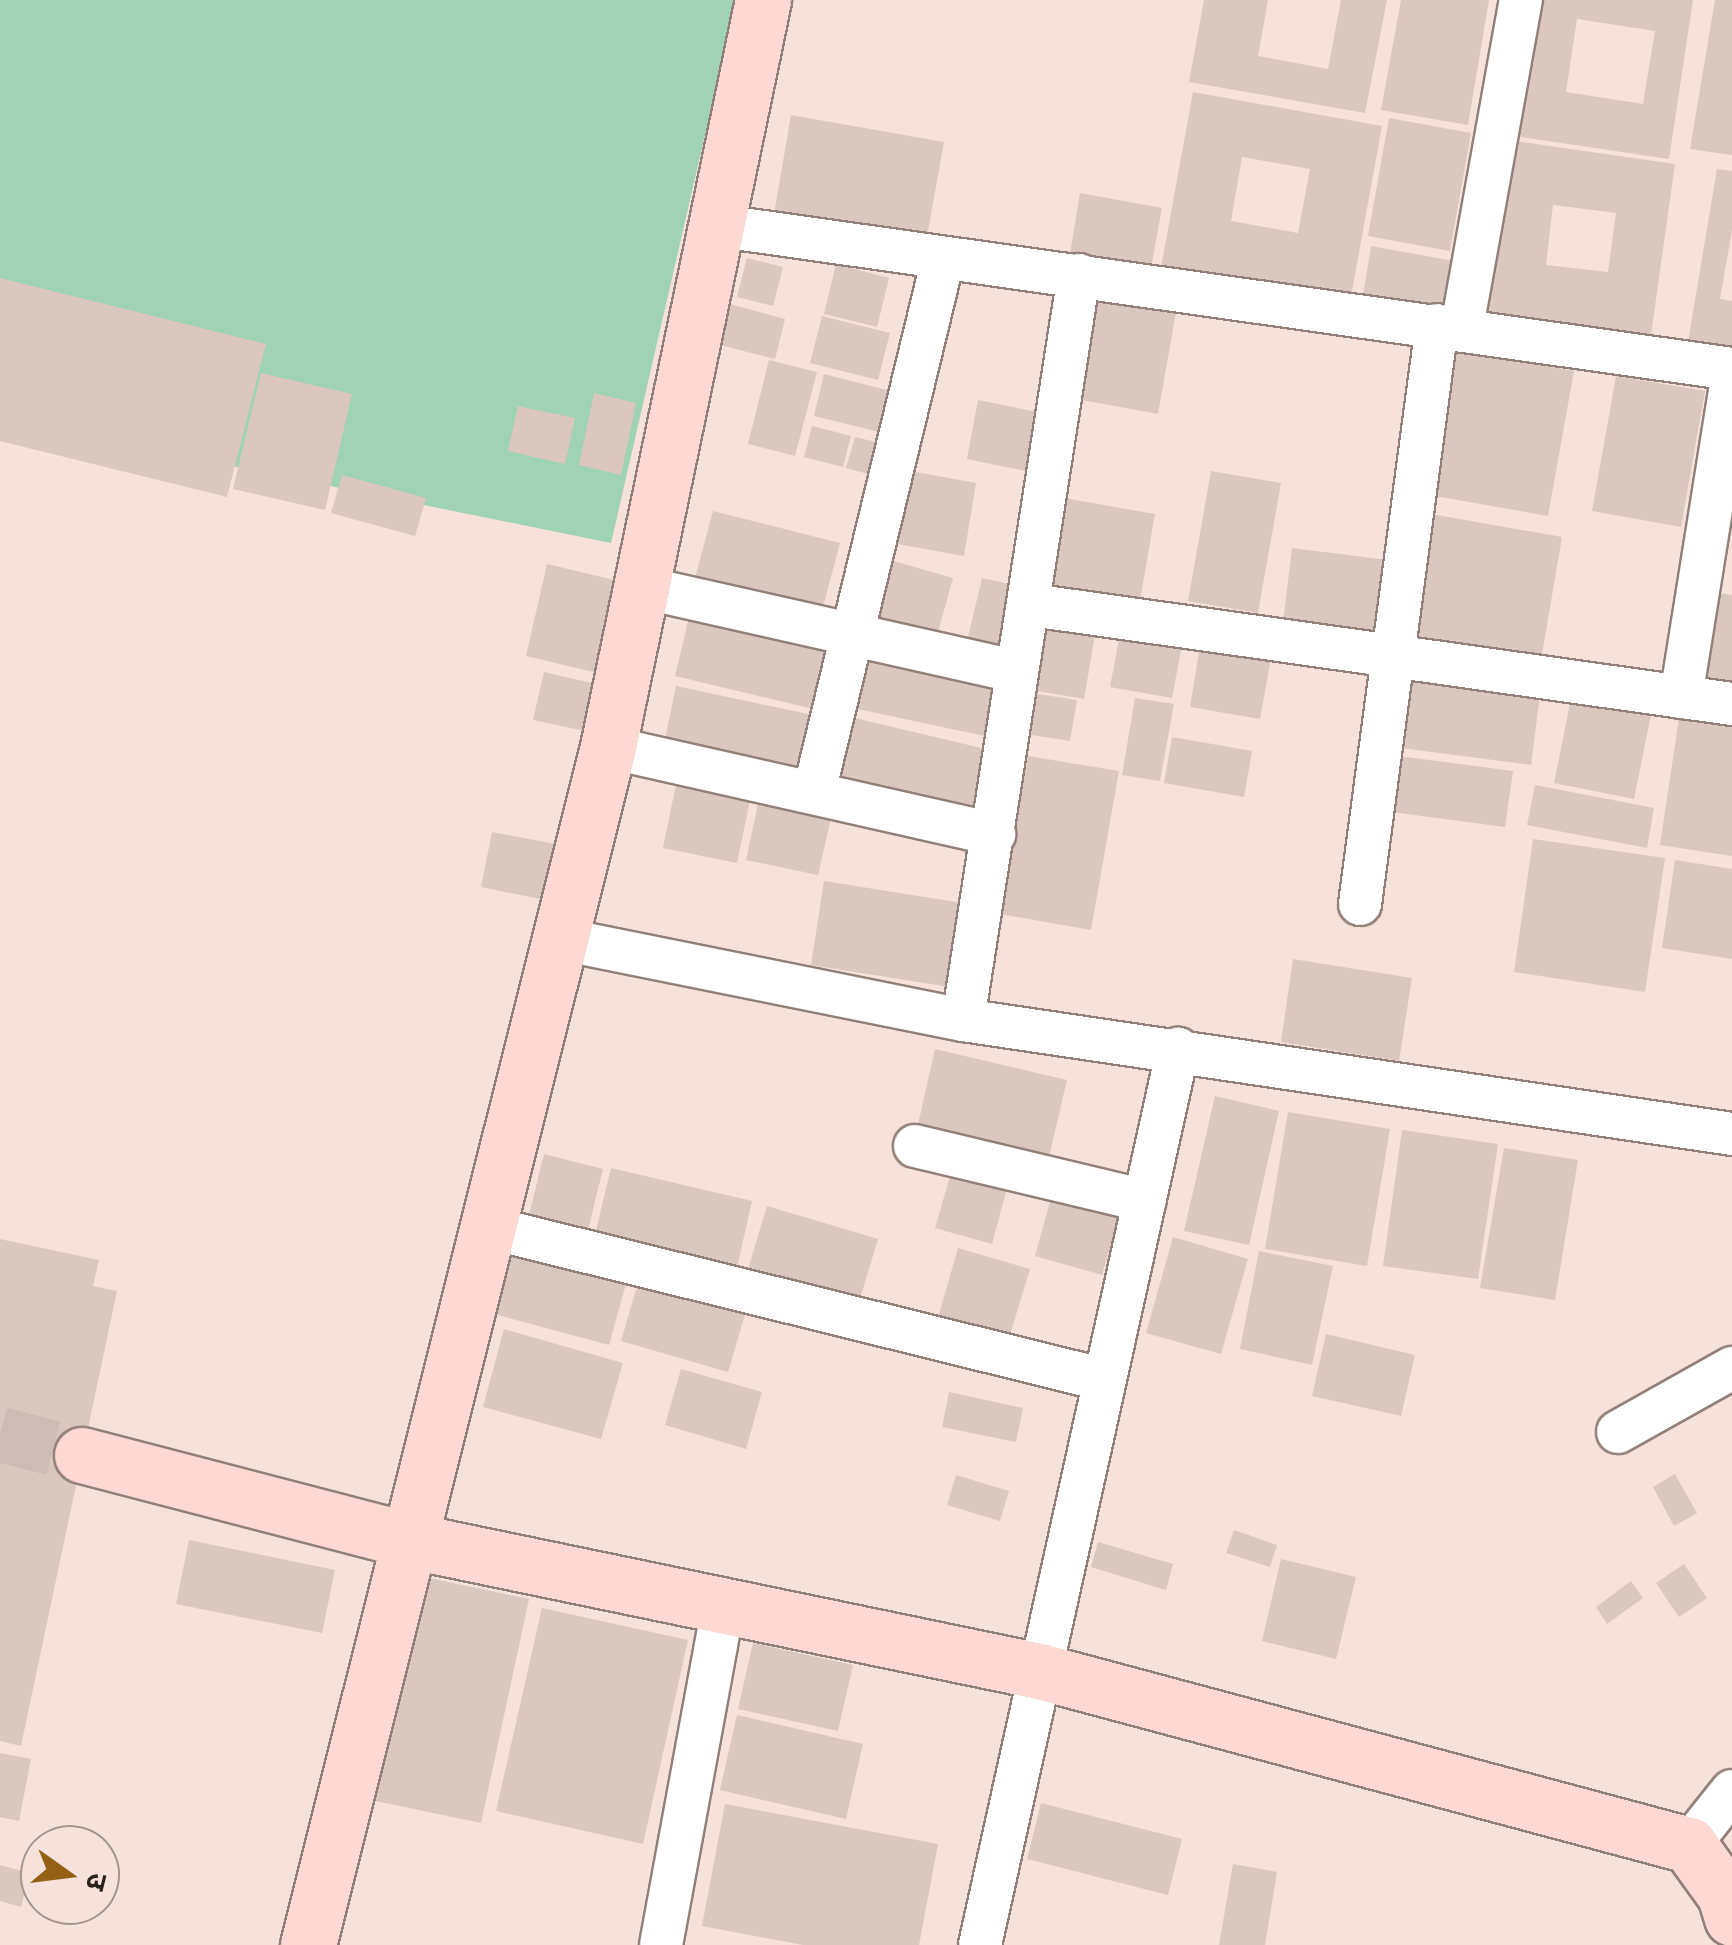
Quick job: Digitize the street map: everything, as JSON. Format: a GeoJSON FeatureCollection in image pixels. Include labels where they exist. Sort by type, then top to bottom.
{"type":"FeatureCollection","features":[{"type":"Feature","properties":{"kind":"street"},"geometry":{"type":"LineString","coordinates":[[308,1945],[412,1541],[556,938],[608,748],[763,0]]}},
{"type":"Feature","properties":{"kind":"street"},"geometry":{"type":"LineString","coordinates":[[1360,904],[1390,658],[1450,326],[1521,0]]}},
{"type":"Feature","properties":{"kind":"street"},"geometry":{"type":"LineString","coordinates":[[714,224],[1732,369]]}},
{"type":"Feature","properties":{"kind":"street"},"geometry":{"type":"LineString","coordinates":[[814,792],[943,258]]}},
{"type":"Feature","properties":{"kind":"street"},"geometry":{"type":"LineString","coordinates":[[963,1020],[994,834],[1014,671],[1031,605],[1079,275]]}},
{"type":"Feature","properties":{"kind":"street"},"geometry":{"type":"LineString","coordinates":[[1681,697],[1732,380]]}},
{"type":"Feature","properties":{"kind":"street"},"geometry":{"type":"LineString","coordinates":[[641,587],[1014,671]]}},
{"type":"Feature","properties":{"kind":"street"},"geometry":{"type":"LineString","coordinates":[[1031,605],[1732,704]]}},
{"type":"Feature","properties":{"kind":"street"},"geometry":{"type":"LineString","coordinates":[[608,748],[994,834]]}},
{"type":"Feature","properties":{"kind":"street"},"geometry":{"type":"LineString","coordinates":[[556,938],[963,1020],[1732,1134]]}},
{"type":"Feature","properties":{"kind":"street"},"geometry":{"type":"LineString","coordinates":[[980,1945],[1101,1379],[1178,1049]]}},
{"type":"Feature","properties":{"kind":"street"},"geometry":{"type":"LineString","coordinates":[[915,1146],[1145,1201]]}},
{"type":"Feature","properties":{"kind":"street"},"geometry":{"type":"LineString","coordinates":[[487,1227],[1101,1379]]}},
{"type":"Feature","properties":{"kind":"street"},"geometry":{"type":"LineString","coordinates":[[1618,1432],[1732,1368]]}},
{"type":"Feature","properties":{"kind":"street"},"geometry":{"type":"LineString","coordinates":[[82,1455],[412,1541],[1039,1671],[1689,1846],[1725,1896],[1732,1918]]}},
{"type":"Feature","properties":{"kind":"street"},"geometry":{"type":"LineString","coordinates":[[661,1945],[724,1603]]}},
{"type":"Feature","properties":{"kind":"street"},"geometry":{"type":"LineString","coordinates":[[1689,1846],[1732,1791]]}},
{"type":"Feature","properties":{"kind":"green space"},"geometry":{"type":"Polygon","coordinates":[[[0,0],[736,0],[611,543],[0,419],[0,0]]]}},
{"type":"Feature","properties":{"kind":"building"},"geometry":{"type":"Polygon","coordinates":[[[1204,0],[1268,0],[1258,56],[1328,69],[1341,0],[1387,0],[1365,113],[1189,82],[1204,0]]]}},
{"type":"Feature","properties":{"kind":"building"},"geometry":{"type":"Polygon","coordinates":[[[1401,0],[1489,0],[1468,125],[1381,110],[1401,0]]]}},
{"type":"Feature","properties":{"kind":"building"},"geometry":{"type":"Polygon","coordinates":[[[1520,0],[1693,0],[1669,159],[1500,134],[1520,0]],[[1577,19],[1566,92],[1643,104],[1655,31],[1577,19]]]}},
{"type":"Feature","properties":{"kind":"building"},"geometry":{"type":"Polygon","coordinates":[[[1715,0],[1732,0],[1732,155],[1690,149],[1715,0]]]}},
{"type":"Feature","properties":{"kind":"building"},"geometry":{"type":"Polygon","coordinates":[[[1193,92],[1382,126],[1349,308],[1160,273],[1193,92]],[[1242,157],[1231,221],[1298,233],[1310,169],[1242,157]]]}},
{"type":"Feature","properties":{"kind":"building"},"geometry":{"type":"Polygon","coordinates":[[[791,115],[944,142],[926,242],[774,214],[791,115]]]}},
{"type":"Feature","properties":{"kind":"building"},"geometry":{"type":"Polygon","coordinates":[[[1389,118],[1471,133],[1450,251],[1368,236],[1389,118]]]}},
{"type":"Feature","properties":{"kind":"building"},"geometry":{"type":"Polygon","coordinates":[[[1501,139],[1675,164],[1650,342],[1476,318],[1501,139]],[[1553,205],[1546,265],[1608,272],[1616,213],[1553,205]]]}},
{"type":"Feature","properties":{"kind":"building"},"geometry":{"type":"Polygon","coordinates":[[[1717,169],[1732,171],[1732,230],[1720,299],[1732,301],[1732,355],[1687,348],[1717,169]]]}},
{"type":"Feature","properties":{"kind":"building"},"geometry":{"type":"Polygon","coordinates":[[[1080,193],[1162,208],[1151,268],[1070,254],[1080,193]]]}},
{"type":"Feature","properties":{"kind":"building"},"geometry":{"type":"Polygon","coordinates":[[[1371,246],[1454,261],[1444,316],[1362,302],[1371,246]]]}},
{"type":"Feature","properties":{"kind":"building"},"geometry":{"type":"Polygon","coordinates":[[[747,258],[783,267],[773,306],[737,297],[747,258]]]}},
{"type":"Feature","properties":{"kind":"building"},"geometry":{"type":"Polygon","coordinates":[[[836,264],[889,278],[877,327],[824,314],[836,264]]]}},
{"type":"Feature","properties":{"kind":"building"},"geometry":{"type":"Polygon","coordinates":[[[0,278],[266,344],[227,497],[0,441],[0,278]]]}},
{"type":"Feature","properties":{"kind":"building"},"geometry":{"type":"Polygon","coordinates":[[[1084,296],[1176,312],[1158,414],[1066,397],[1084,296]]]}},
{"type":"Feature","properties":{"kind":"building"},"geometry":{"type":"Polygon","coordinates":[[[726,303],[785,319],[775,359],[716,344],[726,303]]]}},
{"type":"Feature","properties":{"kind":"building"},"geometry":{"type":"Polygon","coordinates":[[[822,316],[890,333],[878,380],[810,363],[822,316]]]}},
{"type":"Feature","properties":{"kind":"building"},"geometry":{"type":"Polygon","coordinates":[[[1444,348],[1574,371],[1548,516],[1418,493],[1444,348]]]}},
{"type":"Feature","properties":{"kind":"building"},"geometry":{"type":"Polygon","coordinates":[[[769,360],[817,372],[795,456],[748,444],[769,360]]]}},
{"type":"Feature","properties":{"kind":"building"},"geometry":{"type":"Polygon","coordinates":[[[261,373],[352,394],[325,510],[233,489],[261,373]]]}},
{"type":"Feature","properties":{"kind":"building"},"geometry":{"type":"Polygon","coordinates":[[[824,374],[898,393],[887,434],[814,416],[824,374]]]}},
{"type":"Feature","properties":{"kind":"building"},"geometry":{"type":"Polygon","coordinates":[[[1616,376],[1705,391],[1681,527],[1592,511],[1616,376]]]}},
{"type":"Feature","properties":{"kind":"building"},"geometry":{"type":"Polygon","coordinates":[[[594,393],[636,403],[621,475],[579,465],[594,393]]]}},
{"type":"Feature","properties":{"kind":"building"},"geometry":{"type":"Polygon","coordinates":[[[978,400],[1052,415],[1040,474],[967,459],[978,400]]]}},
{"type":"Feature","properties":{"kind":"building"},"geometry":{"type":"Polygon","coordinates":[[[518,406],[575,418],[565,464],[508,451],[518,406]]]}},
{"type":"Feature","properties":{"kind":"building"},"geometry":{"type":"Polygon","coordinates":[[[812,426],[851,436],[843,467],[804,457],[812,426]]]}},
{"type":"Feature","properties":{"kind":"building"},"geometry":{"type":"Polygon","coordinates":[[[855,437],[896,447],[887,479],[846,468],[855,437]]]}},
{"type":"Feature","properties":{"kind":"building"},"geometry":{"type":"Polygon","coordinates":[[[905,470],[976,483],[964,556],[892,543],[905,470]]]}},
{"type":"Feature","properties":{"kind":"building"},"geometry":{"type":"Polygon","coordinates":[[[1211,471],[1281,483],[1258,613],[1188,601],[1211,471]]]}},
{"type":"Feature","properties":{"kind":"building"},"geometry":{"type":"Polygon","coordinates":[[[342,475],[426,498],[415,536],[331,513],[342,475]]]}},
{"type":"Feature","properties":{"kind":"building"},"geometry":{"type":"Polygon","coordinates":[[[1058,497],[1155,514],[1138,612],[1041,595],[1058,497]]]}},
{"type":"Feature","properties":{"kind":"building"},"geometry":{"type":"Polygon","coordinates":[[[713,511],[840,543],[821,614],[694,582],[713,511]]]}},
{"type":"Feature","properties":{"kind":"building"},"geometry":{"type":"Polygon","coordinates":[[[1420,512],[1562,537],[1540,666],[1397,640],[1420,512]]]}},
{"type":"Feature","properties":{"kind":"building"},"geometry":{"type":"Polygon","coordinates":[[[1292,548],[1396,561],[1386,643],[1282,631],[1292,548]]]}},
{"type":"Feature","properties":{"kind":"building"},"geometry":{"type":"Polygon","coordinates":[[[890,560],[953,578],[934,646],[871,629],[890,560]]]}},
{"type":"Feature","properties":{"kind":"building"},"geometry":{"type":"Polygon","coordinates":[[[547,564],[623,582],[602,674],[526,656],[547,564]]]}},
{"type":"Feature","properties":{"kind":"building"},"geometry":{"type":"Polygon","coordinates":[[[982,578],[1027,588],[1010,660],[965,650],[982,578]]]}},
{"type":"Feature","properties":{"kind":"building"},"geometry":{"type":"Polygon","coordinates":[[[1711,592],[1732,595],[1732,688],[1696,682],[1711,592]]]}},
{"type":"Feature","properties":{"kind":"building"},"geometry":{"type":"Polygon","coordinates":[[[690,613],[834,648],[818,710],[675,676],[690,613]]]}},
{"type":"Feature","properties":{"kind":"building"},"geometry":{"type":"Polygon","coordinates":[[[1030,618],[1096,629],[1084,699],[1019,688],[1030,618]]]}},
{"type":"Feature","properties":{"kind":"building"},"geometry":{"type":"Polygon","coordinates":[[[1121,628],[1183,639],[1172,698],[1110,687],[1121,628]]]}},
{"type":"Feature","properties":{"kind":"building"},"geometry":{"type":"Polygon","coordinates":[[[1200,646],[1271,658],[1260,719],[1190,707],[1200,646]]]}},
{"type":"Feature","properties":{"kind":"building"},"geometry":{"type":"Polygon","coordinates":[[[864,653],[1006,683],[994,738],[853,708],[864,653]]]}},
{"type":"Feature","properties":{"kind":"building"},"geometry":{"type":"Polygon","coordinates":[[[1397,667],[1541,687],[1531,765],[1386,746],[1397,667]]]}},
{"type":"Feature","properties":{"kind":"building"},"geometry":{"type":"Polygon","coordinates":[[[544,672],[600,685],[590,732],[533,720],[544,672]]]}},
{"type":"Feature","properties":{"kind":"building"},"geometry":{"type":"Polygon","coordinates":[[[676,686],[822,717],[807,788],[661,758],[676,686]]]}},
{"type":"Feature","properties":{"kind":"building"},"geometry":{"type":"Polygon","coordinates":[[[1573,689],[1653,705],[1634,799],[1554,783],[1573,689]]]}},
{"type":"Feature","properties":{"kind":"building"},"geometry":{"type":"Polygon","coordinates":[[[1019,691],[1077,700],[1070,741],[1013,732],[1019,691]]]}},
{"type":"Feature","properties":{"kind":"building"},"geometry":{"type":"Polygon","coordinates":[[[1135,698],[1174,704],[1160,781],[1122,775],[1135,698]]]}},
{"type":"Feature","properties":{"kind":"building"},"geometry":{"type":"Polygon","coordinates":[[[842,715],[990,750],[975,811],[827,776],[842,715]]]}},
{"type":"Feature","properties":{"kind":"building"},"geometry":{"type":"Polygon","coordinates":[[[1679,718],[1732,726],[1732,856],[1660,845],[1679,718]]]}},
{"type":"Feature","properties":{"kind":"building"},"geometry":{"type":"Polygon","coordinates":[[[1172,737],[1252,751],[1244,797],[1164,783],[1172,737]]]}},
{"type":"Feature","properties":{"kind":"building"},"geometry":{"type":"Polygon","coordinates":[[[1391,755],[1513,771],[1505,827],[1384,811],[1391,755]]]}},
{"type":"Feature","properties":{"kind":"building"},"geometry":{"type":"Polygon","coordinates":[[[1028,756],[1119,771],[1091,930],[1000,914],[1028,756]]]}},
{"type":"Feature","properties":{"kind":"building"},"geometry":{"type":"Polygon","coordinates":[[[676,784],[750,800],[737,863],[663,848],[676,784]]]}},
{"type":"Feature","properties":{"kind":"building"},"geometry":{"type":"Polygon","coordinates":[[[1535,785],[1654,808],[1647,848],[1527,825],[1535,785]]]}},
{"type":"Feature","properties":{"kind":"building"},"geometry":{"type":"Polygon","coordinates":[[[761,790],[834,805],[818,875],[746,860],[761,790]]]}},
{"type":"Feature","properties":{"kind":"building"},"geometry":{"type":"Polygon","coordinates":[[[492,832],[561,845],[550,901],[481,887],[492,832]]]}},
{"type":"Feature","properties":{"kind":"building"},"geometry":{"type":"Polygon","coordinates":[[[1533,839],[1665,858],[1645,992],[1514,972],[1533,839]]]}},
{"type":"Feature","properties":{"kind":"building"},"geometry":{"type":"Polygon","coordinates":[[[1675,860],[1732,869],[1732,959],[1662,948],[1675,860]]]}},
{"type":"Feature","properties":{"kind":"building"},"geometry":{"type":"Polygon","coordinates":[[[824,881],[975,905],[962,989],[811,965],[824,881]]]}},
{"type":"Feature","properties":{"kind":"building"},"geometry":{"type":"Polygon","coordinates":[[[1293,959],[1412,978],[1399,1061],[1281,1042],[1293,959]]]}},
{"type":"Feature","properties":{"kind":"building"},"geometry":{"type":"Polygon","coordinates":[[[935,1049],[1067,1080],[1048,1161],[917,1129],[935,1049]]]}},
{"type":"Feature","properties":{"kind":"building"},"geometry":{"type":"Polygon","coordinates":[[[1215,1096],[1279,1111],[1249,1245],[1184,1231],[1215,1096]]]}},
{"type":"Feature","properties":{"kind":"building"},"geometry":{"type":"Polygon","coordinates":[[[1288,1112],[1390,1129],[1367,1266],[1265,1249],[1288,1112]]]}},
{"type":"Feature","properties":{"kind":"building"},"geometry":{"type":"Polygon","coordinates":[[[1402,1130],[1498,1144],[1478,1279],[1383,1266],[1402,1130]]]}},
{"type":"Feature","properties":{"kind":"building"},"geometry":{"type":"Polygon","coordinates":[[[1504,1148],[1578,1160],[1555,1300],[1480,1288],[1504,1148]]]}},
{"type":"Feature","properties":{"kind":"building"},"geometry":{"type":"Polygon","coordinates":[[[544,1154],[603,1169],[585,1242],[526,1227],[544,1154]]]}},
{"type":"Feature","properties":{"kind":"building"},"geometry":{"type":"Polygon","coordinates":[[[953,1166],[1009,1181],[992,1244],[935,1228],[953,1166]]]}},
{"type":"Feature","properties":{"kind":"building"},"geometry":{"type":"Polygon","coordinates":[[[611,1168],[752,1201],[736,1272],[594,1239],[611,1168]]]}},
{"type":"Feature","properties":{"kind":"building"},"geometry":{"type":"Polygon","coordinates":[[[1055,1184],[1123,1203],[1102,1275],[1035,1256],[1055,1184]]]}},
{"type":"Feature","properties":{"kind":"building"},"geometry":{"type":"Polygon","coordinates":[[[767,1206],[878,1239],[856,1312],[745,1279],[767,1206]]]}},
{"type":"Feature","properties":{"kind":"building"},"geometry":{"type":"Polygon","coordinates":[[[1173,1237],[1248,1259],[1221,1354],[1146,1333],[1173,1237]]]}},
{"type":"Feature","properties":{"kind":"building"},"geometry":{"type":"Polygon","coordinates":[[[0,1239],[99,1260],[93,1286],[117,1291],[21,1746],[0,1741],[0,1239]]]}},
{"type":"Feature","properties":{"kind":"building"},"geometry":{"type":"Polygon","coordinates":[[[514,1242],[629,1273],[609,1345],[494,1314],[514,1242]]]}},
{"type":"Feature","properties":{"kind":"building"},"geometry":{"type":"Polygon","coordinates":[[[958,1248],[1030,1269],[1006,1348],[935,1328],[958,1248]]]}},
{"type":"Feature","properties":{"kind":"building"},"geometry":{"type":"Polygon","coordinates":[[[1259,1251],[1333,1266],[1312,1365],[1240,1349],[1259,1251]]]}},
{"type":"Feature","properties":{"kind":"building"},"geometry":{"type":"Polygon","coordinates":[[[640,1276],[747,1308],[728,1372],[621,1341],[640,1276]]]}},
{"type":"Feature","properties":{"kind":"building"},"geometry":{"type":"Polygon","coordinates":[[[504,1329],[623,1363],[601,1439],[483,1407],[504,1329]]]}},
{"type":"Feature","properties":{"kind":"building"},"geometry":{"type":"Polygon","coordinates":[[[1326,1334],[1415,1355],[1401,1416],[1312,1396],[1326,1334]]]}},
{"type":"Feature","properties":{"kind":"building"},"geometry":{"type":"Polygon","coordinates":[[[681,1369],[762,1392],[746,1449],[665,1425],[681,1369]]]}},
{"type":"Feature","properties":{"kind":"building"},"geometry":{"type":"Polygon","coordinates":[[[949,1392],[1023,1408],[1016,1442],[942,1427],[949,1392]]]}},
{"type":"Feature","properties":{"kind":"building"},"geometry":{"type":"Polygon","coordinates":[[[1675,1474],[1697,1513],[1674,1526],[1653,1487],[1675,1474]]]}},
{"type":"Feature","properties":{"kind":"building"},"geometry":{"type":"Polygon","coordinates":[[[956,1475],[1009,1491],[1000,1521],[947,1505],[956,1475]]]}},
{"type":"Feature","properties":{"kind":"building"},"geometry":{"type":"Polygon","coordinates":[[[1234,1530],[1277,1545],[1270,1567],[1226,1553],[1234,1530]]]}},
{"type":"Feature","properties":{"kind":"building"},"geometry":{"type":"Polygon","coordinates":[[[189,1540],[335,1570],[322,1633],[176,1604],[189,1540]]]}},
{"type":"Feature","properties":{"kind":"building"},"geometry":{"type":"Polygon","coordinates":[[[1098,1542],[1173,1564],[1166,1590],[1091,1567],[1098,1542]]]}},
{"type":"Feature","properties":{"kind":"building"},"geometry":{"type":"Polygon","coordinates":[[[1281,1559],[1356,1577],[1336,1659],[1262,1641],[1281,1559]]]}},
{"type":"Feature","properties":{"kind":"building"},"geometry":{"type":"Polygon","coordinates":[[[1684,1564],[1707,1598],[1679,1617],[1656,1583],[1684,1564]]]}},
{"type":"Feature","properties":{"kind":"building"},"geometry":{"type":"Polygon","coordinates":[[[414,1575],[529,1599],[481,1823],[366,1799],[414,1575]]]}},
{"type":"Feature","properties":{"kind":"building"},"geometry":{"type":"Polygon","coordinates":[[[1631,1581],[1643,1598],[1607,1624],[1596,1607],[1631,1581]]]}},
{"type":"Feature","properties":{"kind":"building"},"geometry":{"type":"Polygon","coordinates":[[[542,1608],[688,1640],[643,1844],[496,1811],[542,1608]]]}},
{"type":"Feature","properties":{"kind":"building"},"geometry":{"type":"Polygon","coordinates":[[[753,1643],[853,1665],[838,1731],[738,1709],[753,1643]]]}},
{"type":"Feature","properties":{"kind":"building"},"geometry":{"type":"Polygon","coordinates":[[[737,1715],[863,1744],[846,1819],[720,1790],[737,1715]]]}},
{"type":"Feature","properties":{"kind":"building"},"geometry":{"type":"Polygon","coordinates":[[[0,1753],[31,1759],[19,1821],[0,1817],[0,1753]]]}},
{"type":"Feature","properties":{"kind":"building"},"geometry":{"type":"Polygon","coordinates":[[[1041,1803],[1182,1839],[1168,1895],[1027,1859],[1041,1803]]]}},
{"type":"Feature","properties":{"kind":"building"},"geometry":{"type":"Polygon","coordinates":[[[725,1804],[938,1844],[919,1945],[803,1945],[702,1926],[725,1804]]]}},
{"type":"Feature","properties":{"kind":"building"},"geometry":{"type":"Polygon","coordinates":[[[1233,1864],[1277,1872],[1265,1945],[1219,1945],[1233,1864]]]}},
{"type":"Feature","properties":{"kind":"building"},"geometry":{"type":"Polygon","coordinates":[[[0,1865],[20,1870],[20,1907],[0,1901],[0,1865]]]}},
{"type":"Feature","properties":{"kind":"tunnel"},"geometry":{"type":"LineString","coordinates":[[0,1434],[82,1455]]}}]}
